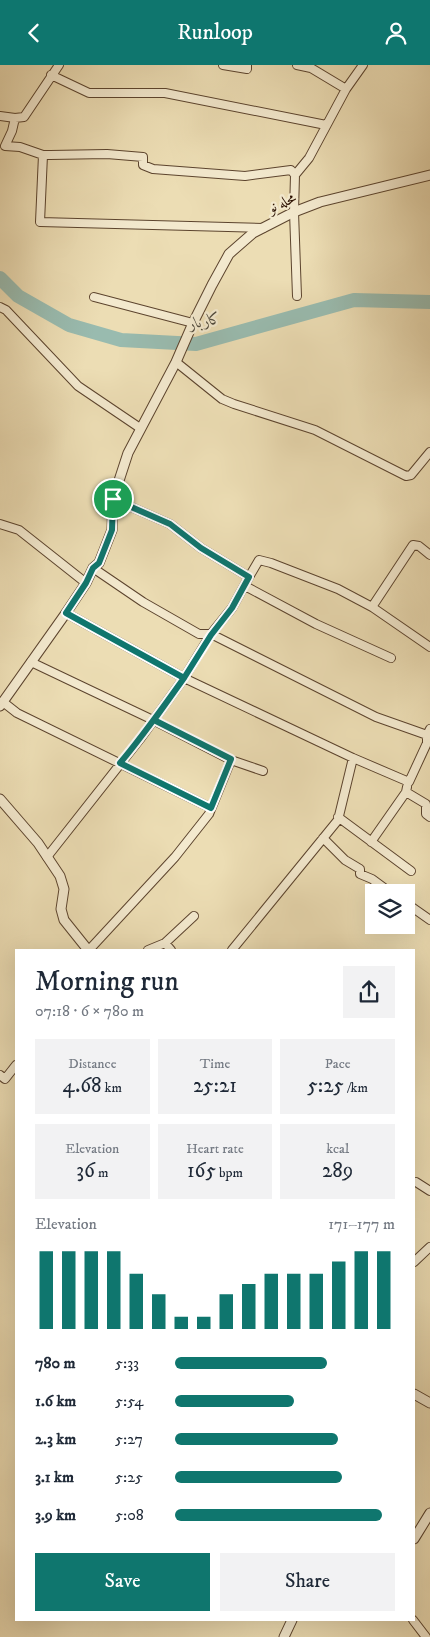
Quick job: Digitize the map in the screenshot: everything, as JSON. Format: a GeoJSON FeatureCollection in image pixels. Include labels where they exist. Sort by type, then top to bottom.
{"type":"FeatureCollection","features":[{"type":"Feature","properties":{"kind":"street"},"geometry":{"type":"LineString","coordinates":[[0,116],[24,117],[59,65]]}},
{"type":"Feature","properties":{"kind":"street"},"geometry":{"type":"LineString","coordinates":[[223,65],[247,69],[247,65]]}},
{"type":"Feature","properties":{"kind":"street"},"geometry":{"type":"LineString","coordinates":[[297,65],[311,66],[346,89]]}},
{"type":"Feature","properties":{"kind":"street"},"geometry":{"type":"LineString","coordinates":[[297,296],[294,211],[295,175],[308,158],[346,89],[363,65]]}},
{"type":"Feature","properties":{"kind":"street"},"geometry":{"type":"LineString","coordinates":[[51,75],[89,93],[165,93],[326,125]]}},
{"type":"Feature","properties":{"kind":"street"},"geometry":{"type":"LineString","coordinates":[[15,118],[12,131],[5,146],[20,147],[43,155],[107,154],[143,157],[143,165],[153,169],[245,176],[291,170],[295,175]]}},
{"type":"Feature","properties":{"kind":"street"},"geometry":{"type":"LineString","coordinates":[[43,155],[40,222],[263,228]]}},
{"type":"Feature","properties":{"kind":"street","name":"محله نو"},"geometry":{"type":"LineString","coordinates":[[1,704],[66,613],[86,583],[93,568],[99,563],[112,530],[113,499],[128,453],[176,361],[212,285],[230,254],[253,233],[294,211],[320,202],[430,175]]}},
{"type":"Feature","properties":{"kind":"street"},"geometry":{"type":"LineString","coordinates":[[94,297],[193,323]]}},
{"type":"Feature","properties":{"kind":"street"},"geometry":{"type":"LineString","coordinates":[[0,307],[6,310],[78,386],[140,428]]}},
{"type":"Feature","properties":{"kind":"street"},"geometry":{"type":"LineString","coordinates":[[176,361],[222,399],[314,429],[406,476],[411,475],[430,452]]}},
{"type":"Feature","properties":{"kind":"street"},"geometry":{"type":"LineString","coordinates":[[113,499],[170,524],[201,548],[249,577]]}},
{"type":"Feature","properties":{"kind":"street"},"geometry":{"type":"LineString","coordinates":[[0,524],[19,530],[86,583]]}},
{"type":"Feature","properties":{"kind":"street"},"geometry":{"type":"LineString","coordinates":[[372,607],[412,545],[419,546],[430,555]]}},
{"type":"Feature","properties":{"kind":"street"},"geometry":{"type":"LineString","coordinates":[[48,857],[154,720],[184,678],[211,635],[232,608],[259,560],[338,589],[372,607],[430,647]]}},
{"type":"Feature","properties":{"kind":"street"},"geometry":{"type":"LineString","coordinates":[[93,568],[143,602],[199,634],[211,635],[376,717],[428,738],[408,782],[406,791],[371,842]]}},
{"type":"Feature","properties":{"kind":"street"},"geometry":{"type":"LineString","coordinates":[[245,586],[316,624],[391,658]]}},
{"type":"Feature","properties":{"kind":"street"},"geometry":{"type":"LineString","coordinates":[[66,613],[184,678],[408,782]]}},
{"type":"Feature","properties":{"kind":"street"},"geometry":{"type":"LineString","coordinates":[[31,662],[231,759],[262,771]]}},
{"type":"Feature","properties":{"kind":"street"},"geometry":{"type":"LineString","coordinates":[[1,704],[211,808]]}},
{"type":"Feature","properties":{"kind":"street"},"geometry":{"type":"LineString","coordinates":[[233,949],[338,820],[353,758]]}},
{"type":"Feature","properties":{"kind":"street"},"geometry":{"type":"LineString","coordinates":[[89,949],[175,857],[209,814],[231,759]]}},
{"type":"Feature","properties":{"kind":"street"},"geometry":{"type":"LineString","coordinates":[[406,791],[426,804],[426,814],[430,817]]}},
{"type":"Feature","properties":{"kind":"street"},"geometry":{"type":"LineString","coordinates":[[0,799],[38,843],[60,876],[64,889],[61,909],[64,920],[87,949]]}},
{"type":"Feature","properties":{"kind":"street"},"geometry":{"type":"LineString","coordinates":[[338,817],[411,871]]}},
{"type":"Feature","properties":{"kind":"street"},"geometry":{"type":"LineString","coordinates":[[323,838],[345,860],[360,869],[360,874],[379,884]]}},
{"type":"Feature","properties":{"kind":"street"},"geometry":{"type":"LineString","coordinates":[[415,909],[430,920]]}},
{"type":"Feature","properties":{"kind":"street"},"geometry":{"type":"LineString","coordinates":[[150,949],[164,943],[194,916]]}},
{"type":"Feature","properties":{"kind":"street"},"geometry":{"type":"LineString","coordinates":[[164,943],[170,949]]}},
{"type":"Feature","properties":{"kind":"street"},"geometry":{"type":"LineString","coordinates":[[0,1075],[5,1079],[15,1066]]}},
{"type":"Feature","properties":{"kind":"street"},"geometry":{"type":"LineString","coordinates":[[416,1182],[430,1191]]}},
{"type":"Feature","properties":{"kind":"street"},"geometry":{"type":"LineString","coordinates":[[415,1261],[430,1247]]}},
{"type":"Feature","properties":{"kind":"street"},"geometry":{"type":"LineString","coordinates":[[415,1395],[430,1403]]}},
{"type":"Feature","properties":{"kind":"street"},"geometry":{"type":"LineString","coordinates":[[415,1537],[430,1513]]}},
{"type":"Feature","properties":{"kind":"street"},"geometry":{"type":"LineString","coordinates":[[284,1637],[292,1621]]}},
{"type":"Feature","properties":{"kind":"street"},"geometry":{"type":"LineString","coordinates":[[414,1621],[426,1637]]}},
{"type":"Feature","properties":{"kind":"waterway","name":"کاربار"},"geometry":{"type":"LineString","coordinates":[[0,278],[18,296],[69,325],[121,340],[196,344],[354,300],[430,302]]}},
{"type":"Feature","properties":{"kind":"route"},"geometry":{"type":"LineString","coordinates":[[113,499],[112,530],[99,563],[93,568],[86,583],[66,613],[184,678],[140,739],[120,763],[211,808],[231,759],[154,720],[184,678],[197,659],[211,635],[232,608],[249,577],[201,548],[170,524],[113,499]]}}]}
